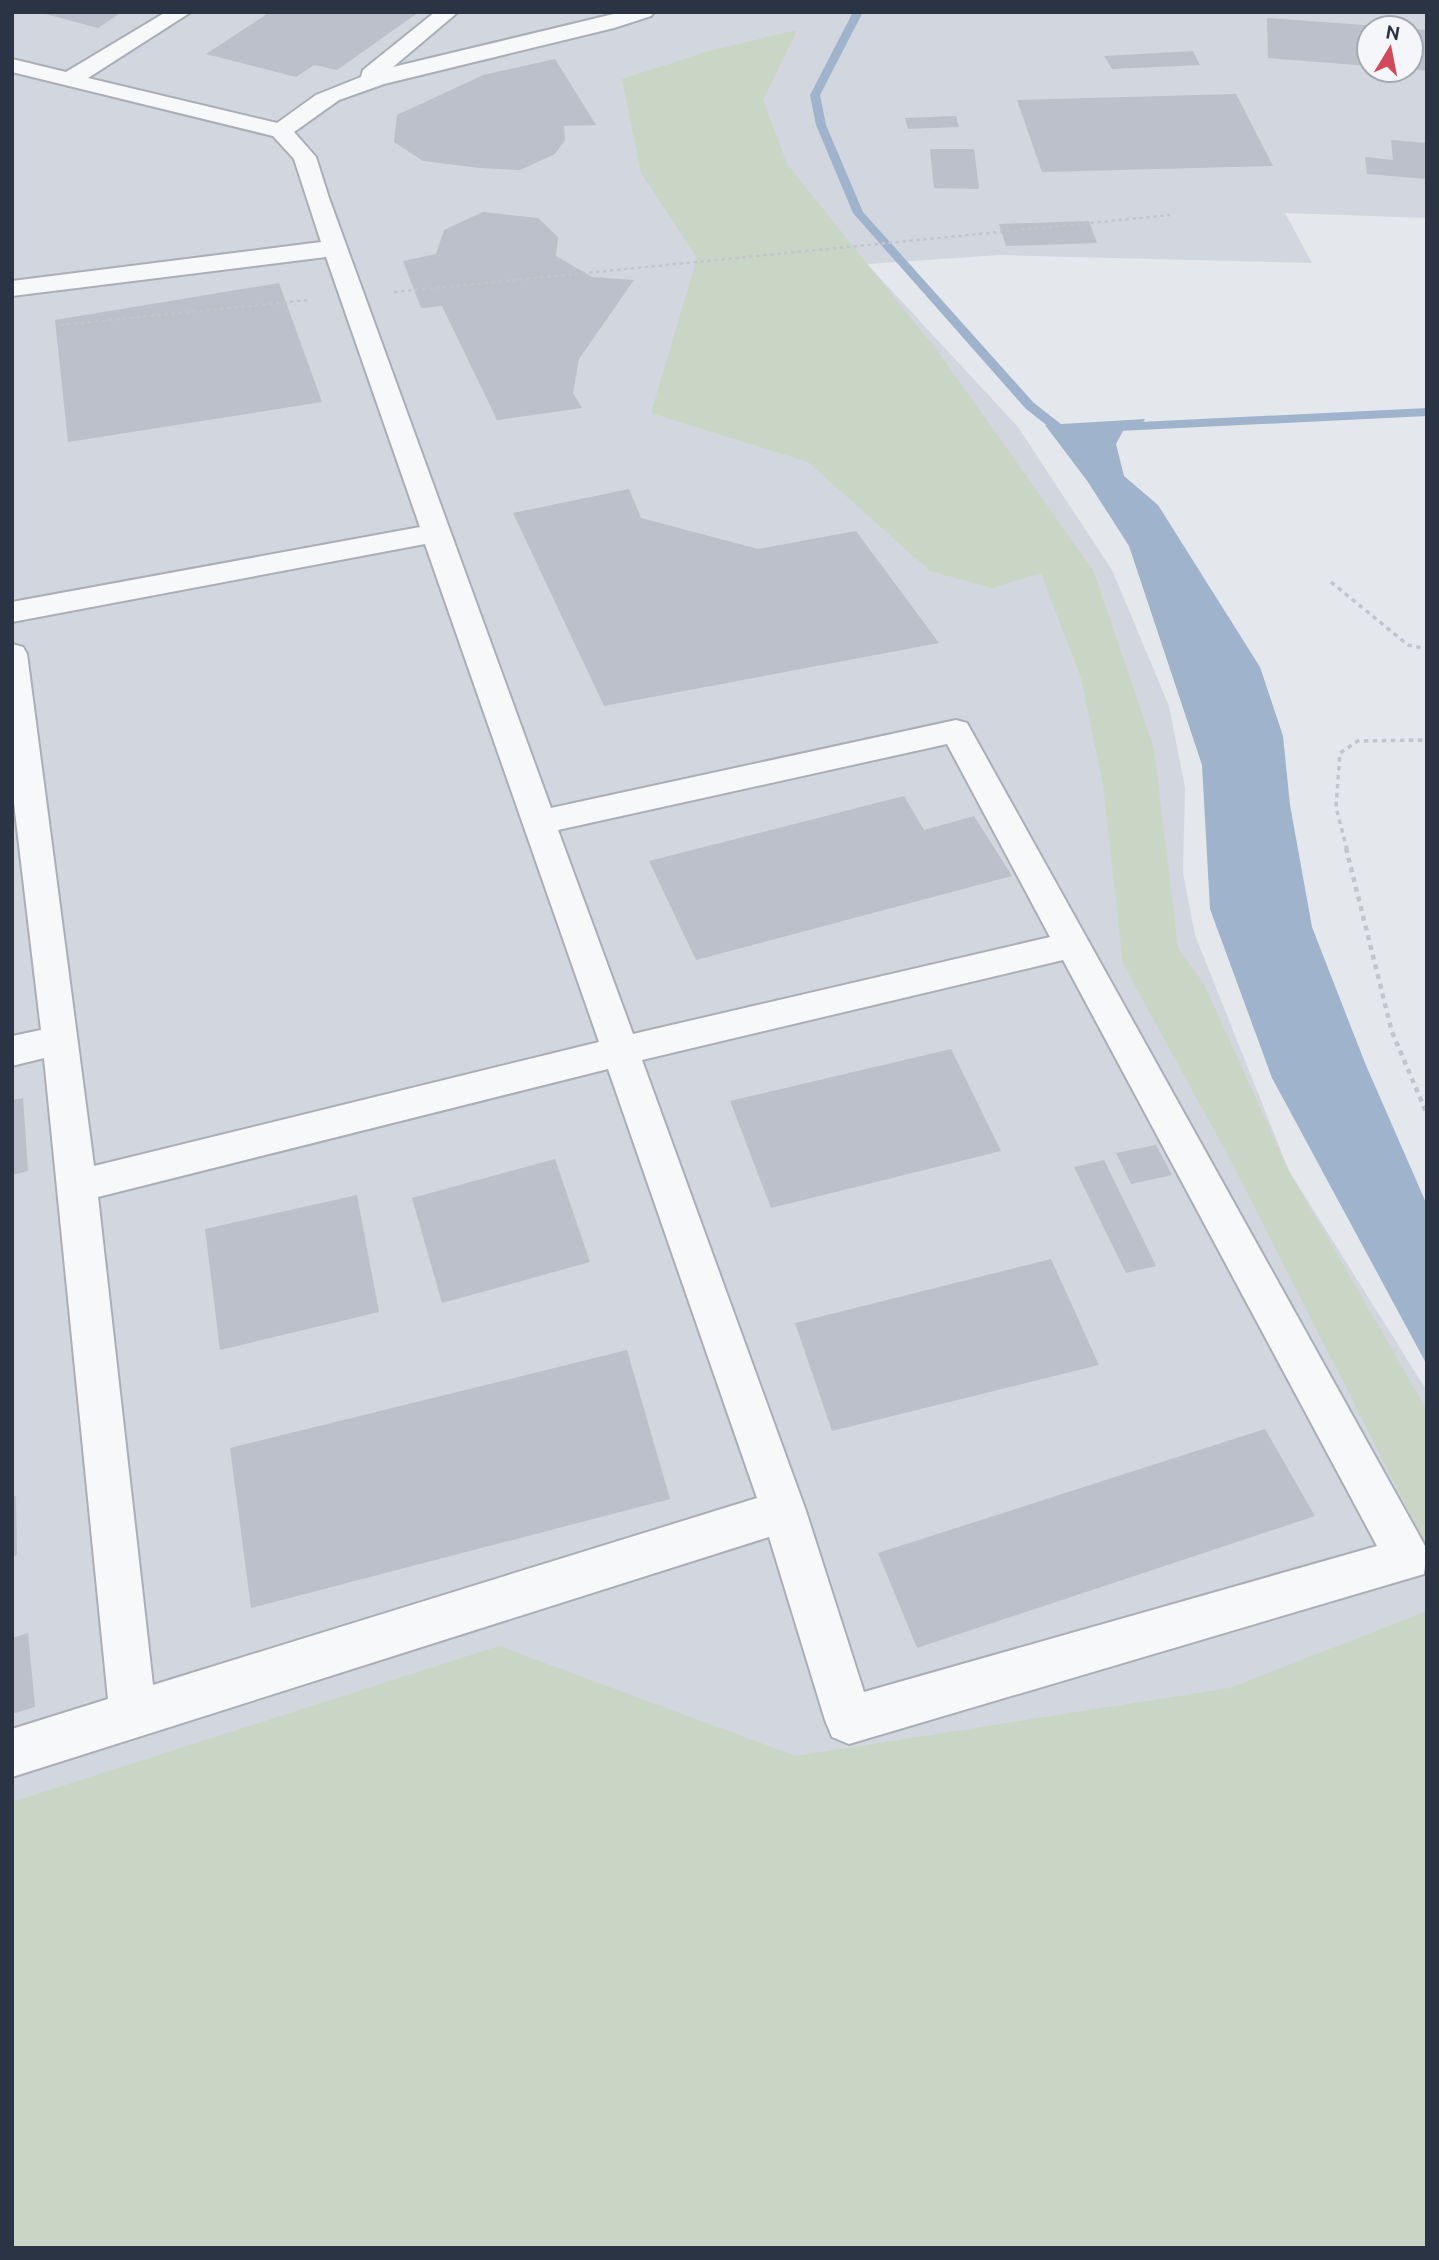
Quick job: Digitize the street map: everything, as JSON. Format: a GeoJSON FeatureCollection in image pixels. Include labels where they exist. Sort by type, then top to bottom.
{"type":"FeatureCollection","features":[{"type":"Feature","properties":{"kind":"street"},"geometry":{"type":"LineString","coordinates":[[69,80],[181,12]]}},
{"type":"Feature","properties":{"kind":"street"},"geometry":{"type":"LineString","coordinates":[[358,86],[448,12]]}},
{"type":"Feature","properties":{"kind":"street"},"geometry":{"type":"LineString","coordinates":[[281,131],[336,92],[509,46],[599,28],[644,12]]}},
{"type":"Feature","properties":{"kind":"street"},"geometry":{"type":"LineString","coordinates":[[12,65],[281,131],[305,157],[335,248],[436,533],[539,822],[621,1051],[784,1511],[849,1720],[1408,1559],[956,731],[539,822]]}},
{"type":"Feature","properties":{"kind":"street"},"geometry":{"type":"LineString","coordinates":[[12,289],[335,248]]}},
{"type":"Feature","properties":{"kind":"street"},"geometry":{"type":"LineString","coordinates":[[12,612],[436,533]]}},
{"type":"Feature","properties":{"kind":"street"},"geometry":{"type":"LineString","coordinates":[[12,654],[18,740],[61,1040],[133,1715]]}},
{"type":"Feature","properties":{"kind":"street"},"geometry":{"type":"LineString","coordinates":[[77,1186],[621,1051],[1072,944]]}},
{"type":"Feature","properties":{"kind":"street"},"geometry":{"type":"LineString","coordinates":[[12,1051],[61,1040]]}},
{"type":"Feature","properties":{"kind":"street"},"geometry":{"type":"LineString","coordinates":[[12,1753],[784,1511]]}},
{"type":"Feature","properties":{"kind":"path"},"geometry":{"type":"LineString","coordinates":[[384,293],[1170,215]]}},
{"type":"Feature","properties":{"kind":"path"},"geometry":{"type":"LineString","coordinates":[[54,326],[315,300]]}},
{"type":"Feature","properties":{"kind":"path"},"geometry":{"type":"LineString","coordinates":[[1331,582],[1408,645],[1427,649]]}},
{"type":"Feature","properties":{"kind":"path"},"geometry":{"type":"LineString","coordinates":[[1427,740],[1358,741],[1340,753],[1336,807],[1392,1032],[1427,1114]]}},
{"type":"Feature","properties":{"kind":"shaded area"},"geometry":{"type":"Polygon","coordinates":[[[12,12],[1427,12],[1427,218],[1285,213],[1312,263],[1000,255],[867,264],[1018,427],[1112,570],[1169,706],[1185,788],[1183,873],[1195,935],[1289,1171],[1427,1391],[1427,2248],[12,2248],[12,12]]]}},
{"type":"Feature","properties":{"kind":"green space"},"geometry":{"type":"Polygon","coordinates":[[[797,30],[763,100],[787,164],[939,353],[1093,570],[1154,748],[1178,948],[1204,984],[1289,1171],[1427,1410],[1427,1547],[1231,1161],[1123,964],[1103,785],[1081,678],[1041,573],[992,588],[930,571],[808,462],[651,413],[697,258],[641,173],[622,79],[709,51],[797,30]]]}},
{"type":"Feature","properties":{"kind":"green space"},"geometry":{"type":"Polygon","coordinates":[[[1427,1611],[1427,2248],[12,2248],[12,1802],[499,1646],[796,1756],[1230,1688],[1427,1611]]]}},
{"type":"Feature","properties":{"kind":"water"},"geometry":{"type":"Polygon","coordinates":[[[1145,419],[1139,429],[1124,429],[1116,444],[1124,476],[1158,505],[1260,667],[1283,736],[1290,805],[1312,927],[1365,1063],[1427,1205],[1427,1365],[1272,1078],[1210,909],[1202,765],[1129,546],[1088,482],[1045,425],[1145,419]]]}},
{"type":"Feature","properties":{"kind":"building"},"geometry":{"type":"Polygon","coordinates":[[[38,12],[122,12],[98,28],[38,12]]]}},
{"type":"Feature","properties":{"kind":"building"},"geometry":{"type":"Polygon","coordinates":[[[270,12],[419,12],[337,70],[314,65],[296,77],[206,54],[270,12]]]}},
{"type":"Feature","properties":{"kind":"building"},"geometry":{"type":"Polygon","coordinates":[[[1267,18],[1355,24],[1355,65],[1268,58],[1267,18]]]}},
{"type":"Feature","properties":{"kind":"building"},"geometry":{"type":"Polygon","coordinates":[[[1425,30],[1427,30],[1425,71],[1425,30]]]}},
{"type":"Feature","properties":{"kind":"building"},"geometry":{"type":"Polygon","coordinates":[[[1193,51],[1200,65],[1112,69],[1104,56],[1193,51]]]}},
{"type":"Feature","properties":{"kind":"building"},"geometry":{"type":"Polygon","coordinates":[[[555,59],[596,125],[564,126],[565,140],[555,154],[520,170],[480,168],[423,161],[394,142],[397,115],[483,75],[555,59]]]}},
{"type":"Feature","properties":{"kind":"building"},"geometry":{"type":"Polygon","coordinates":[[[1236,94],[1273,166],[1042,172],[1017,100],[1236,94]]]}},
{"type":"Feature","properties":{"kind":"building"},"geometry":{"type":"Polygon","coordinates":[[[956,116],[959,127],[908,129],[905,118],[956,116]]]}},
{"type":"Feature","properties":{"kind":"building"},"geometry":{"type":"Polygon","coordinates":[[[1391,140],[1427,143],[1427,179],[1367,174],[1365,157],[1393,160],[1391,140]]]}},
{"type":"Feature","properties":{"kind":"building"},"geometry":{"type":"Polygon","coordinates":[[[930,149],[974,149],[979,189],[934,188],[930,149]]]}},
{"type":"Feature","properties":{"kind":"building"},"geometry":{"type":"Polygon","coordinates":[[[483,212],[538,218],[558,237],[556,256],[592,277],[634,280],[579,359],[573,393],[582,408],[497,420],[442,306],[421,308],[403,261],[436,254],[444,230],[483,212]]]}},
{"type":"Feature","properties":{"kind":"building"},"geometry":{"type":"Polygon","coordinates":[[[1089,221],[1097,243],[1006,246],[999,224],[1089,221]]]}},
{"type":"Feature","properties":{"kind":"building"},"geometry":{"type":"Polygon","coordinates":[[[279,283],[322,402],[68,442],[55,320],[279,283]]]}},
{"type":"Feature","properties":{"kind":"building"},"geometry":{"type":"Polygon","coordinates":[[[629,489],[641,518],[758,549],[856,531],[939,643],[604,706],[513,513],[629,489]]]}},
{"type":"Feature","properties":{"kind":"building"},"geometry":{"type":"Polygon","coordinates":[[[904,796],[924,830],[974,816],[1012,876],[696,960],[649,861],[904,796]]]}},
{"type":"Feature","properties":{"kind":"building"},"geometry":{"type":"Polygon","coordinates":[[[951,1049],[1001,1151],[771,1208],[730,1101],[951,1049]]]}},
{"type":"Feature","properties":{"kind":"building"},"geometry":{"type":"Polygon","coordinates":[[[23,1098],[28,1171],[12,1175],[12,1100],[23,1098]]]}},
{"type":"Feature","properties":{"kind":"building"},"geometry":{"type":"Polygon","coordinates":[[[1156,1145],[1172,1175],[1131,1184],[1116,1153],[1156,1145]]]}},
{"type":"Feature","properties":{"kind":"building"},"geometry":{"type":"Polygon","coordinates":[[[555,1159],[590,1262],[442,1303],[412,1198],[555,1159]]]}},
{"type":"Feature","properties":{"kind":"building"},"geometry":{"type":"Polygon","coordinates":[[[1104,1160],[1156,1266],[1126,1273],[1074,1167],[1104,1160]]]}},
{"type":"Feature","properties":{"kind":"building"},"geometry":{"type":"Polygon","coordinates":[[[357,1195],[379,1312],[220,1350],[205,1229],[357,1195]]]}},
{"type":"Feature","properties":{"kind":"building"},"geometry":{"type":"Polygon","coordinates":[[[1051,1259],[1099,1365],[832,1431],[795,1323],[1051,1259]]]}},
{"type":"Feature","properties":{"kind":"building"},"geometry":{"type":"Polygon","coordinates":[[[627,1350],[670,1499],[251,1608],[230,1448],[627,1350]]]}},
{"type":"Feature","properties":{"kind":"building"},"geometry":{"type":"Polygon","coordinates":[[[1265,1429],[1315,1516],[917,1648],[878,1553],[1265,1429]]]}},
{"type":"Feature","properties":{"kind":"building"},"geometry":{"type":"Polygon","coordinates":[[[16,1496],[17,1555],[12,1557],[12,1497],[16,1496]]]}},
{"type":"Feature","properties":{"kind":"building"},"geometry":{"type":"Polygon","coordinates":[[[28,1633],[35,1707],[12,1714],[12,1638],[28,1633]]]}},
{"type":"Feature","properties":{"kind":"waterway"},"geometry":{"type":"LineString","coordinates":[[858,12],[815,95],[821,125],[858,213],[1030,406],[1071,438]]}},
{"type":"Feature","properties":{"kind":"waterway"},"geometry":{"type":"LineString","coordinates":[[1119,427],[1427,412]]}}]}
